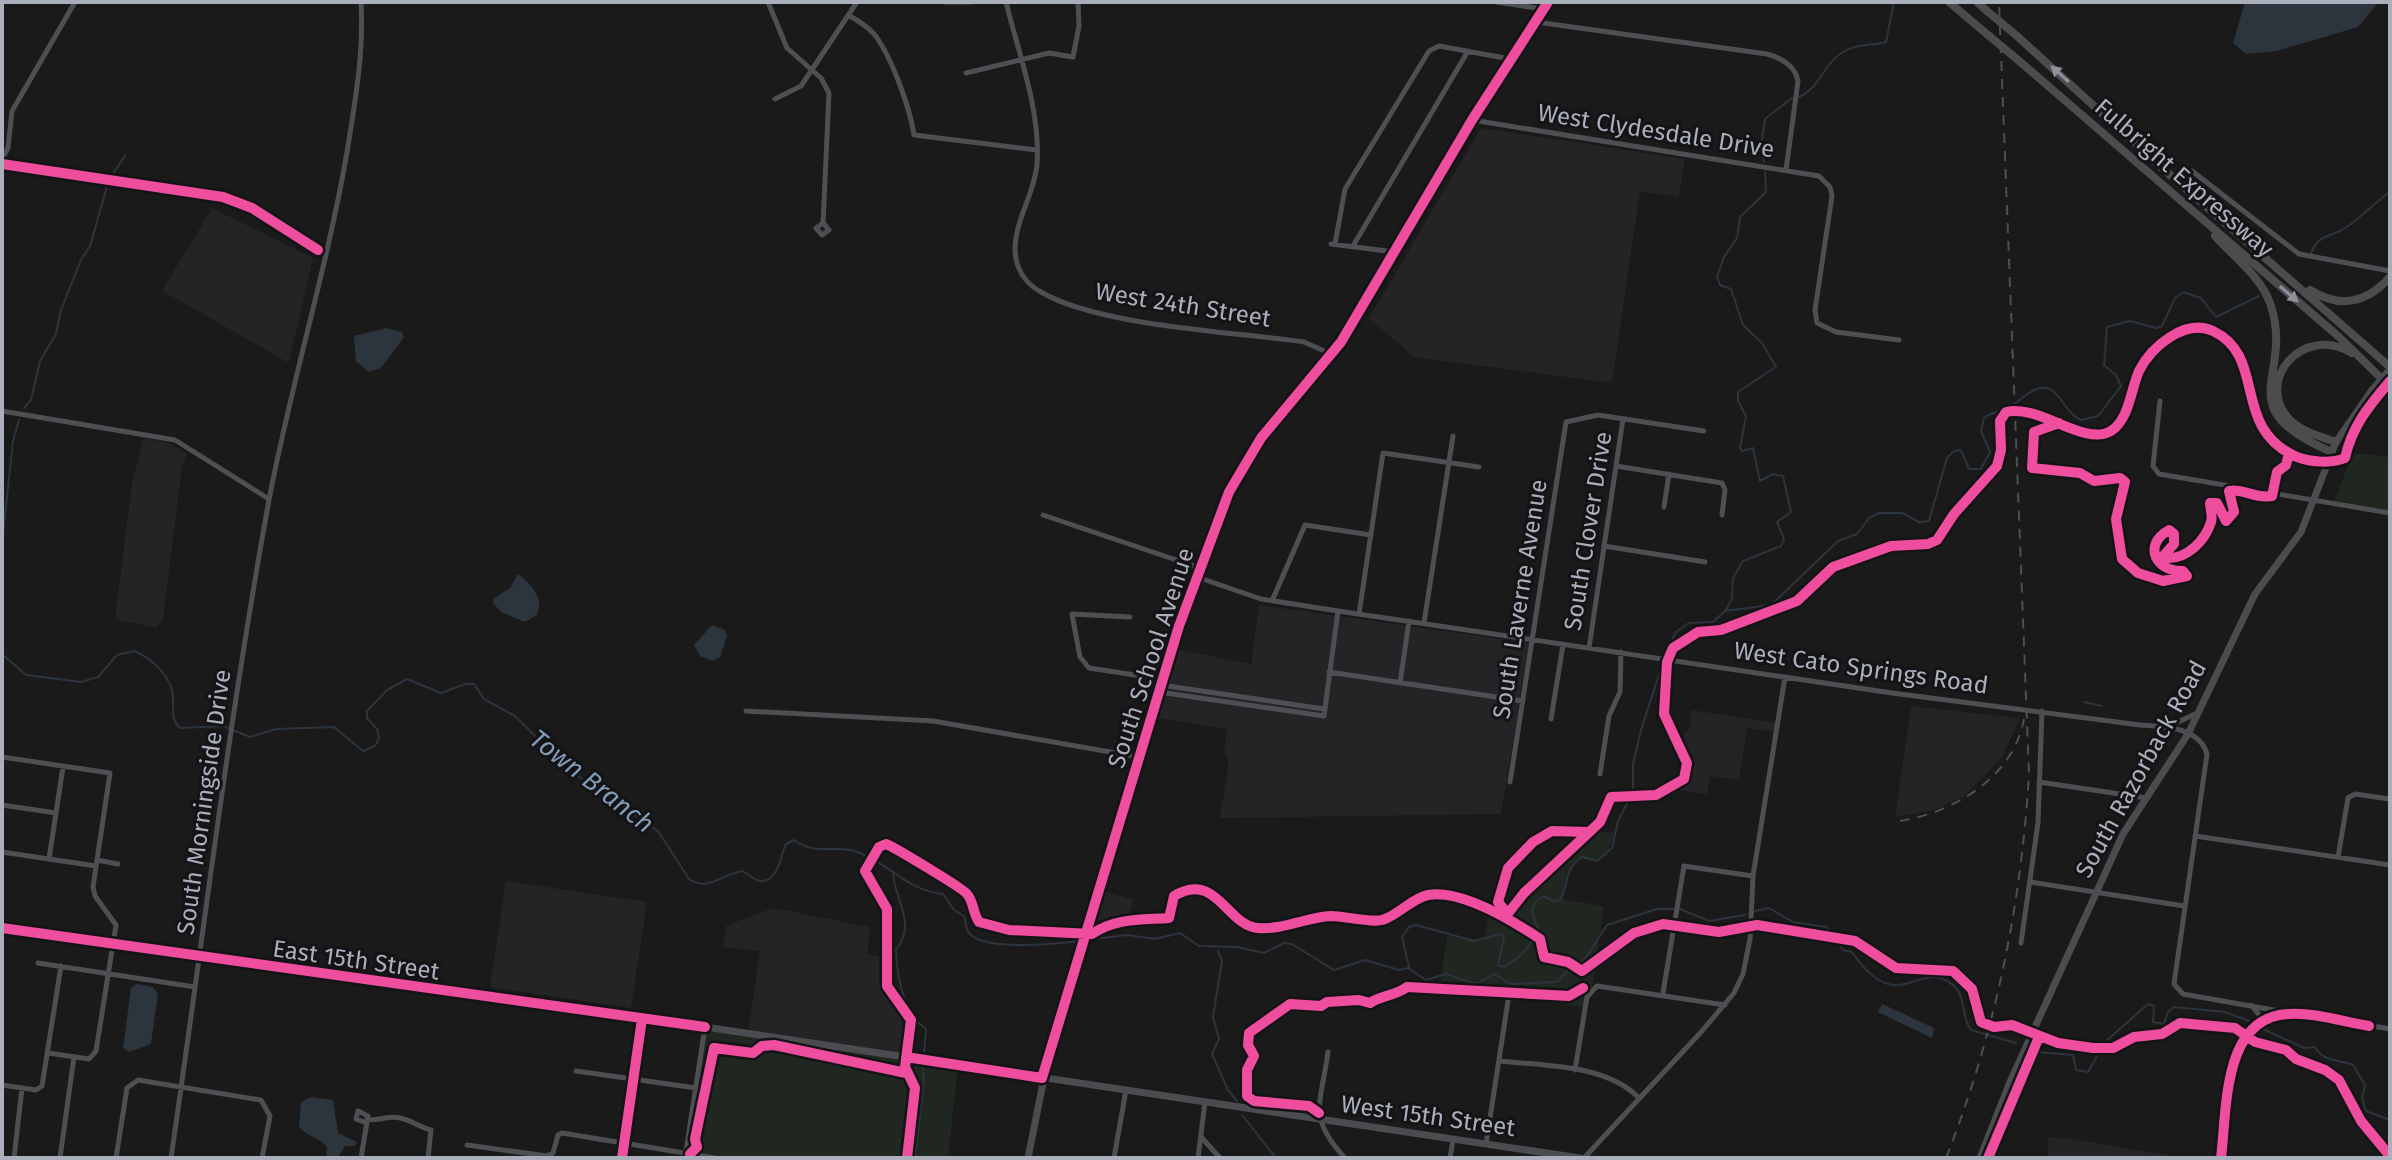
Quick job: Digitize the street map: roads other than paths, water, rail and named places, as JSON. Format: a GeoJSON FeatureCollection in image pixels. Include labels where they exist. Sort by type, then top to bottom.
{"type":"FeatureCollection","features":[{"type":"Feature","properties":{"kind":"highway","name":"Fulbright Expressway"},"geometry":{"type":"LineString","coordinates":[[1949,2],[2187,206],[2369,365],[2390,387]]}},
{"type":"Feature","properties":{"kind":"highway","name":"Fulbright Expressway"},"geometry":{"type":"LineString","coordinates":[[1977,2],[2390,368]]}},
{"type":"Feature","properties":{"kind":"highway"},"geometry":{"type":"LineString","coordinates":[[2187,206],[2258,283],[2270,301],[2275,332],[2270,388],[2276,416],[2290,432],[2332,452]]}},
{"type":"Feature","properties":{"kind":"highway"},"geometry":{"type":"LineString","coordinates":[[2282,271],[2315,293],[2339,302],[2369,297],[2390,277]]}},
{"type":"Feature","properties":{"kind":"highway"},"geometry":{"type":"LineString","coordinates":[[2336,442],[2303,429],[2285,412],[2279,389],[2284,366],[2302,349],[2326,343],[2341,347],[2369,365]]}},
{"type":"Feature","properties":{"kind":"main road","name":"South School Avenue"},"geometry":{"type":"LineString","coordinates":[[1028,1158],[1042,1078],[1161,685],[1200,568],[1242,466],[1331,354],[1472,120],[1546,5]]}},
{"type":"Feature","properties":{"kind":"main road","name":"South Razorback Road"},"geometry":{"type":"LineString","coordinates":[[1980,1158],[2123,834],[2188,734],[2251,602],[2296,541],[2336,442],[2390,368]]}},
{"type":"Feature","properties":{"kind":"main road","name":"East 15th Street"},"geometry":{"type":"LineString","coordinates":[[2,928],[796,1041]]}},
{"type":"Feature","properties":{"kind":"main road","name":"West 15th Street"},"geometry":{"type":"LineString","coordinates":[[796,1041],[1582,1158]]}},
{"type":"Feature","properties":{"kind":"street"},"geometry":{"type":"LineString","coordinates":[[2,159],[8,148],[12,111],[75,2]]}},
{"type":"Feature","properties":{"kind":"street","name":"South Morningside Drive"},"geometry":{"type":"LineString","coordinates":[[171,1158],[230,737],[269,499],[338,203],[360,70],[361,2]]}},
{"type":"Feature","properties":{"kind":"street"},"geometry":{"type":"LineString","coordinates":[[768,2],[787,48],[826,85],[830,103],[823,223]]}},
{"type":"Feature","properties":{"kind":"street"},"geometry":{"type":"LineString","coordinates":[[775,99],[801,86],[857,2]]}},
{"type":"Feature","properties":{"kind":"street"},"geometry":{"type":"LineString","coordinates":[[945,2],[972,2]]}},
{"type":"Feature","properties":{"kind":"street"},"geometry":{"type":"LineString","coordinates":[[848,15],[872,31],[880,43],[911,116],[914,135],[1037,150],[1006,2]]}},
{"type":"Feature","properties":{"kind":"street"},"geometry":{"type":"LineString","coordinates":[[966,73],[1049,53],[1073,57],[1079,26],[1078,2]]}},
{"type":"Feature","properties":{"kind":"street"},"geometry":{"type":"LineString","coordinates":[[1497,2],[1546,5]]}},
{"type":"Feature","properties":{"kind":"street"},"geometry":{"type":"LineString","coordinates":[[1534,22],[1767,54],[1784,61],[1794,70],[1798,81],[1786,170]]}},
{"type":"Feature","properties":{"kind":"street"},"geometry":{"type":"LineString","coordinates":[[1395,252],[1333,244],[1345,189],[1429,51],[1439,46],[1510,59]]}},
{"type":"Feature","properties":{"kind":"street"},"geometry":{"type":"LineString","coordinates":[[1353,246],[1468,51]]}},
{"type":"Feature","properties":{"kind":"street","name":"West Clydesdale Drive"},"geometry":{"type":"LineString","coordinates":[[1472,120],[1819,176],[1830,187],[1831,204],[1815,310],[1817,323],[1836,332],[1899,340]]}},
{"type":"Feature","properties":{"kind":"street","name":"West 24th Street"},"geometry":{"type":"LineString","coordinates":[[1037,150],[1035,177],[1016,248],[1020,268],[1031,285],[1047,295],[1108,314],[1304,342],[1331,354]]}},
{"type":"Feature","properties":{"kind":"street"},"geometry":{"type":"LineString","coordinates":[[2192,171],[2299,254],[2390,271]]}},
{"type":"Feature","properties":{"kind":"street"},"geometry":{"type":"LineString","coordinates":[[2160,401],[2153,466],[2159,474],[2390,513]]}},
{"type":"Feature","properties":{"kind":"street"},"geometry":{"type":"LineString","coordinates":[[2,411],[175,440],[269,499]]}},
{"type":"Feature","properties":{"kind":"street","name":"South Laverne Avenue"},"geometry":{"type":"LineString","coordinates":[[1510,782],[1566,422],[1598,415],[1623,419]]}},
{"type":"Feature","properties":{"kind":"street"},"geometry":{"type":"LineString","coordinates":[[1623,419],[1704,431]]}},
{"type":"Feature","properties":{"kind":"street","name":"South Clover Drive"},"geometry":{"type":"LineString","coordinates":[[1589,648],[1623,419]]}},
{"type":"Feature","properties":{"kind":"street"},"geometry":{"type":"LineString","coordinates":[[1424,623],[1453,436]]}},
{"type":"Feature","properties":{"kind":"street"},"geometry":{"type":"LineString","coordinates":[[1359,614],[1383,453],[1479,467]]}},
{"type":"Feature","properties":{"kind":"street"},"geometry":{"type":"LineString","coordinates":[[1616,466],[1722,483],[1725,490],[1722,515]]}},
{"type":"Feature","properties":{"kind":"street"},"geometry":{"type":"LineString","coordinates":[[1664,507],[1669,474]]}},
{"type":"Feature","properties":{"kind":"street"},"geometry":{"type":"LineString","coordinates":[[1043,515],[1200,568]]}},
{"type":"Feature","properties":{"kind":"street"},"geometry":{"type":"LineString","coordinates":[[1272,601],[1305,525],[1371,535]]}},
{"type":"Feature","properties":{"kind":"street"},"geometry":{"type":"LineString","coordinates":[[1604,546],[1705,562]]}},
{"type":"Feature","properties":{"kind":"street","name":"West Cato Springs Road"},"geometry":{"type":"LineString","coordinates":[[1197,577],[1272,601],[1785,677],[2140,725],[2172,725],[2188,734]]}},
{"type":"Feature","properties":{"kind":"street"},"geometry":{"type":"LineString","coordinates":[[1130,617],[1072,614],[1083,664],[1161,685],[1324,712],[1338,611]]}},
{"type":"Feature","properties":{"kind":"street"},"geometry":{"type":"LineString","coordinates":[[1400,683],[1409,621]]}},
{"type":"Feature","properties":{"kind":"street"},"geometry":{"type":"LineString","coordinates":[[1551,719],[1563,645]]}},
{"type":"Feature","properties":{"kind":"street"},"geometry":{"type":"LineString","coordinates":[[1600,774],[1609,716],[1620,692],[1621,652]]}},
{"type":"Feature","properties":{"kind":"street"},"geometry":{"type":"LineString","coordinates":[[1329,672],[1523,701]]}},
{"type":"Feature","properties":{"kind":"street"},"geometry":{"type":"LineString","coordinates":[[1582,1158],[1725,1005],[1746,961],[1753,876],[1785,677]]}},
{"type":"Feature","properties":{"kind":"street"},"geometry":{"type":"LineString","coordinates":[[2172,725],[2201,710]]}},
{"type":"Feature","properties":{"kind":"street"},"geometry":{"type":"LineString","coordinates":[[746,711],[933,721],[1139,757]]}},
{"type":"Feature","properties":{"kind":"street"},"geometry":{"type":"LineString","coordinates":[[2021,943],[2031,882],[2042,711]]}},
{"type":"Feature","properties":{"kind":"street"},"geometry":{"type":"LineString","coordinates":[[2188,734],[2202,744],[2207,754],[2174,984],[2183,994],[2390,1029]]}},
{"type":"Feature","properties":{"kind":"street"},"geometry":{"type":"LineString","coordinates":[[2,757],[110,773],[93,887],[95,896],[113,917],[113,945],[94,1055],[89,1059],[48,1053]]}},
{"type":"Feature","properties":{"kind":"street"},"geometry":{"type":"LineString","coordinates":[[49,859],[63,767]]}},
{"type":"Feature","properties":{"kind":"street"},"geometry":{"type":"LineString","coordinates":[[2039,782],[2147,798]]}},
{"type":"Feature","properties":{"kind":"street"},"geometry":{"type":"LineString","coordinates":[[2338,857],[2347,801],[2351,796],[2390,799]]}},
{"type":"Feature","properties":{"kind":"street"},"geometry":{"type":"LineString","coordinates":[[2,805],[56,813]]}},
{"type":"Feature","properties":{"kind":"street"},"geometry":{"type":"LineString","coordinates":[[2195,836],[2390,865]]}},
{"type":"Feature","properties":{"kind":"street"},"geometry":{"type":"LineString","coordinates":[[2,852],[118,864]]}},
{"type":"Feature","properties":{"kind":"street"},"geometry":{"type":"LineString","coordinates":[[1663,993],[1684,866],[1753,876]]}},
{"type":"Feature","properties":{"kind":"street"},"geometry":{"type":"LineString","coordinates":[[2031,882],[2184,906]]}},
{"type":"Feature","properties":{"kind":"street"},"geometry":{"type":"LineString","coordinates":[[38,963],[195,987]]}},
{"type":"Feature","properties":{"kind":"street"},"geometry":{"type":"LineString","coordinates":[[2,1085],[36,1090],[42,1086],[61,966]]}},
{"type":"Feature","properties":{"kind":"street"},"geometry":{"type":"LineString","coordinates":[[1575,1070],[1587,997],[1592,988],[1603,985],[1725,1005]]}},
{"type":"Feature","properties":{"kind":"street"},"geometry":{"type":"LineString","coordinates":[[1486,1145],[1508,1001]]}},
{"type":"Feature","properties":{"kind":"street"},"geometry":{"type":"LineString","coordinates":[[2252,1005],[2267,1020]]}},
{"type":"Feature","properties":{"kind":"street"},"geometry":{"type":"LineString","coordinates":[[2267,1007],[2267,1020]]}},
{"type":"Feature","properties":{"kind":"street"},"geometry":{"type":"LineString","coordinates":[[2221,1158],[2236,1054],[2246,1036],[2267,1020],[2290,1013]]}},
{"type":"Feature","properties":{"kind":"street"},"geometry":{"type":"LineString","coordinates":[[622,1158],[642,1019]]}},
{"type":"Feature","properties":{"kind":"street"},"geometry":{"type":"LineString","coordinates":[[686,1155],[705,1027]]}},
{"type":"Feature","properties":{"kind":"street"},"geometry":{"type":"LineString","coordinates":[[1328,1052],[1319,1120],[1327,1138],[1345,1158]]}},
{"type":"Feature","properties":{"kind":"street"},"geometry":{"type":"LineString","coordinates":[[60,1158],[74,1057]]}},
{"type":"Feature","properties":{"kind":"street"},"geometry":{"type":"LineString","coordinates":[[1500,1061],[1575,1070],[1620,1083],[1638,1097]]}},
{"type":"Feature","properties":{"kind":"street"},"geometry":{"type":"LineString","coordinates":[[576,1071],[696,1088]]}},
{"type":"Feature","properties":{"kind":"street"},"geometry":{"type":"LineString","coordinates":[[116,1158],[130,1082],[182,1086],[256,1098],[270,1111],[262,1158]]}},
{"type":"Feature","properties":{"kind":"street"},"geometry":{"type":"LineString","coordinates":[[14,1158],[22,1088]]}},
{"type":"Feature","properties":{"kind":"street"},"geometry":{"type":"LineString","coordinates":[[1114,1158],[1126,1090]]}},
{"type":"Feature","properties":{"kind":"street"},"geometry":{"type":"LineString","coordinates":[[1198,1158],[1205,1102]]}},
{"type":"Feature","properties":{"kind":"street"},"geometry":{"type":"LineString","coordinates":[[361,1158],[366,1121],[377,1121],[386,1116],[403,1118],[431,1130],[428,1158]]}},
{"type":"Feature","properties":{"kind":"street"},"geometry":{"type":"LineString","coordinates":[[467,1145],[547,1156],[553,1153],[558,1135],[562,1133],[715,1158]]}},
{"type":"Feature","properties":{"kind":"street"},"geometry":{"type":"LineString","coordinates":[[1201,1137],[1220,1158]]}},
{"type":"Feature","properties":{"kind":"street"},"geometry":{"type":"LineString","coordinates":[[1450,1158],[1453,1140]]}},
{"type":"Feature","properties":{"kind":"waterway"},"geometry":{"type":"LineString","coordinates":[[1799,97],[1812,88],[1831,62],[1843,52],[1886,42],[1894,2]]}},
{"type":"Feature","properties":{"kind":"waterway"},"geometry":{"type":"LineString","coordinates":[[1764,162],[1761,147],[1765,119],[1792,98]]}},
{"type":"Feature","properties":{"kind":"waterway"},"geometry":{"type":"LineString","coordinates":[[110,178],[125,156]]}},
{"type":"Feature","properties":{"kind":"waterway"},"geometry":{"type":"LineString","coordinates":[[1725,611],[1732,599],[1733,578],[1743,561],[1781,546],[1784,539],[1777,522],[1791,512],[1783,476],[1773,474],[1760,481],[1753,448],[1742,451],[1740,448],[1746,416],[1738,401],[1738,392],[1776,367],[1762,343],[1743,325],[1731,289],[1720,285],[1717,277],[1724,257],[1737,238],[1740,217],[1766,192],[1765,172]]}},
{"type":"Feature","properties":{"kind":"waterway"},"geometry":{"type":"LineString","coordinates":[[24,408],[31,400],[40,361],[56,334],[61,310],[81,260],[90,246],[108,183]]}},
{"type":"Feature","properties":{"kind":"waterway"},"geometry":{"type":"LineString","coordinates":[[2311,253],[2317,242],[2351,224],[2390,192]]}},
{"type":"Feature","properties":{"kind":"waterway"},"geometry":{"type":"LineString","coordinates":[[1409,967],[1402,937],[1409,927],[1416,925],[1474,941],[1501,934],[1504,937],[1498,965],[1504,967],[1521,955],[1538,929],[1532,911],[1535,903],[1544,896],[1555,902],[1561,899],[1576,862],[1582,857],[1597,861],[1612,848],[1618,821],[1633,792],[1633,764],[1641,730],[1667,650],[1676,632],[1689,623],[1713,622],[1725,611],[1771,605],[1838,541],[1857,534],[1869,518],[1879,513],[1902,513],[1919,522],[1929,521],[1947,458],[1954,451],[1961,450],[1969,469],[1981,469],[1990,452],[1981,431],[1984,418],[2008,408],[2030,392],[2048,388],[2081,420],[2098,416],[2121,386],[2116,375],[2104,365],[2107,327],[2130,321],[2156,328],[2162,326],[2175,298],[2183,292],[2201,298],[2216,317],[2259,296]]}},
{"type":"Feature","properties":{"kind":"waterway"},"geometry":{"type":"LineString","coordinates":[[2,544],[13,441],[19,420]]}},
{"type":"Feature","properties":{"kind":"waterway","name":"Town Branch"},"geometry":{"type":"LineString","coordinates":[[2,654],[26,675],[81,682],[98,677],[117,655],[134,651],[148,658],[165,676],[172,691],[174,718],[180,728],[223,726],[250,737],[276,729],[334,727],[363,751],[375,746],[379,738],[377,729],[367,718],[367,711],[387,690],[407,679],[441,693],[474,684],[484,699],[515,716],[568,769],[658,831],[689,879],[696,883],[709,883],[742,871],[757,880],[766,880],[775,873],[786,844],[794,840],[811,848],[860,853],[919,888],[943,894],[954,910],[964,916],[968,932],[978,939],[1022,945],[1078,941]]}},
{"type":"Feature","properties":{"kind":"waterway"},"geometry":{"type":"LineString","coordinates":[[2084,702],[2102,706]]}},
{"type":"Feature","properties":{"kind":"waterway"},"geometry":{"type":"LineString","coordinates":[[893,871],[905,920],[905,930],[896,950],[898,971],[907,1004],[926,1029],[924,1053]]}},
{"type":"Feature","properties":{"kind":"waterway","name":"Town Branch"},"geometry":{"type":"LineString","coordinates":[[1751,912],[1769,908],[1793,922],[1827,927],[1843,950],[1852,952],[1868,972],[1882,982],[1895,985],[1941,978],[1957,989],[1971,1030],[2016,1043]]}},
{"type":"Feature","properties":{"kind":"waterway","name":"Town Branch"},"geometry":{"type":"LineString","coordinates":[[1085,940],[1127,935],[1155,939],[1180,933],[1199,946],[1237,947],[1264,953],[1284,943],[1292,944],[1334,970],[1365,960],[1399,970],[1408,968],[1426,980],[1446,974],[1476,984],[1494,974],[1511,984],[1557,982],[1571,967],[1585,959],[1607,925],[1657,909],[1674,909]]}},
{"type":"Feature","properties":{"kind":"waterway","name":"Town Branch"},"geometry":{"type":"LineString","coordinates":[[1680,909],[1709,921],[1745,915]]}},
{"type":"Feature","properties":{"kind":"waterway"},"geometry":{"type":"LineString","coordinates":[[1218,950],[1222,961],[1213,1017],[1219,1039],[1212,1054],[1228,1090],[1237,1101]]}},
{"type":"Feature","properties":{"kind":"waterway","name":"Town Branch"},"geometry":{"type":"LineString","coordinates":[[2035,1052],[2073,1055],[2076,1070],[2088,1072],[2105,1042],[2148,1004],[2154,1006],[2153,1022],[2164,1024],[2168,1012],[2174,1007],[2225,1012],[2249,1021]]}},
{"type":"Feature","properties":{"kind":"waterway","name":"Town Branch"},"geometry":{"type":"LineString","coordinates":[[2263,1029],[2304,1048],[2315,1047],[2327,1058],[2353,1065],[2365,1085],[2362,1098],[2366,1111],[2390,1120]]}},
{"type":"Feature","properties":{"kind":"waterway"},"geometry":{"type":"LineString","coordinates":[[915,1158],[924,1079],[922,1066]]}},
{"type":"Feature","properties":{"kind":"waterway"},"geometry":{"type":"LineString","coordinates":[[1242,1115],[1276,1158]]}},
{"type":"Feature","properties":{"kind":"railway"},"geometry":{"type":"LineString","coordinates":[[1946,1158],[1979,1064],[2003,969],[2020,873],[2029,774],[1999,2]]}},
{"type":"Feature","properties":{"kind":"railway"},"geometry":{"type":"LineString","coordinates":[[1900,821],[1941,810],[1978,789],[2008,759],[2024,719]]}}]}
